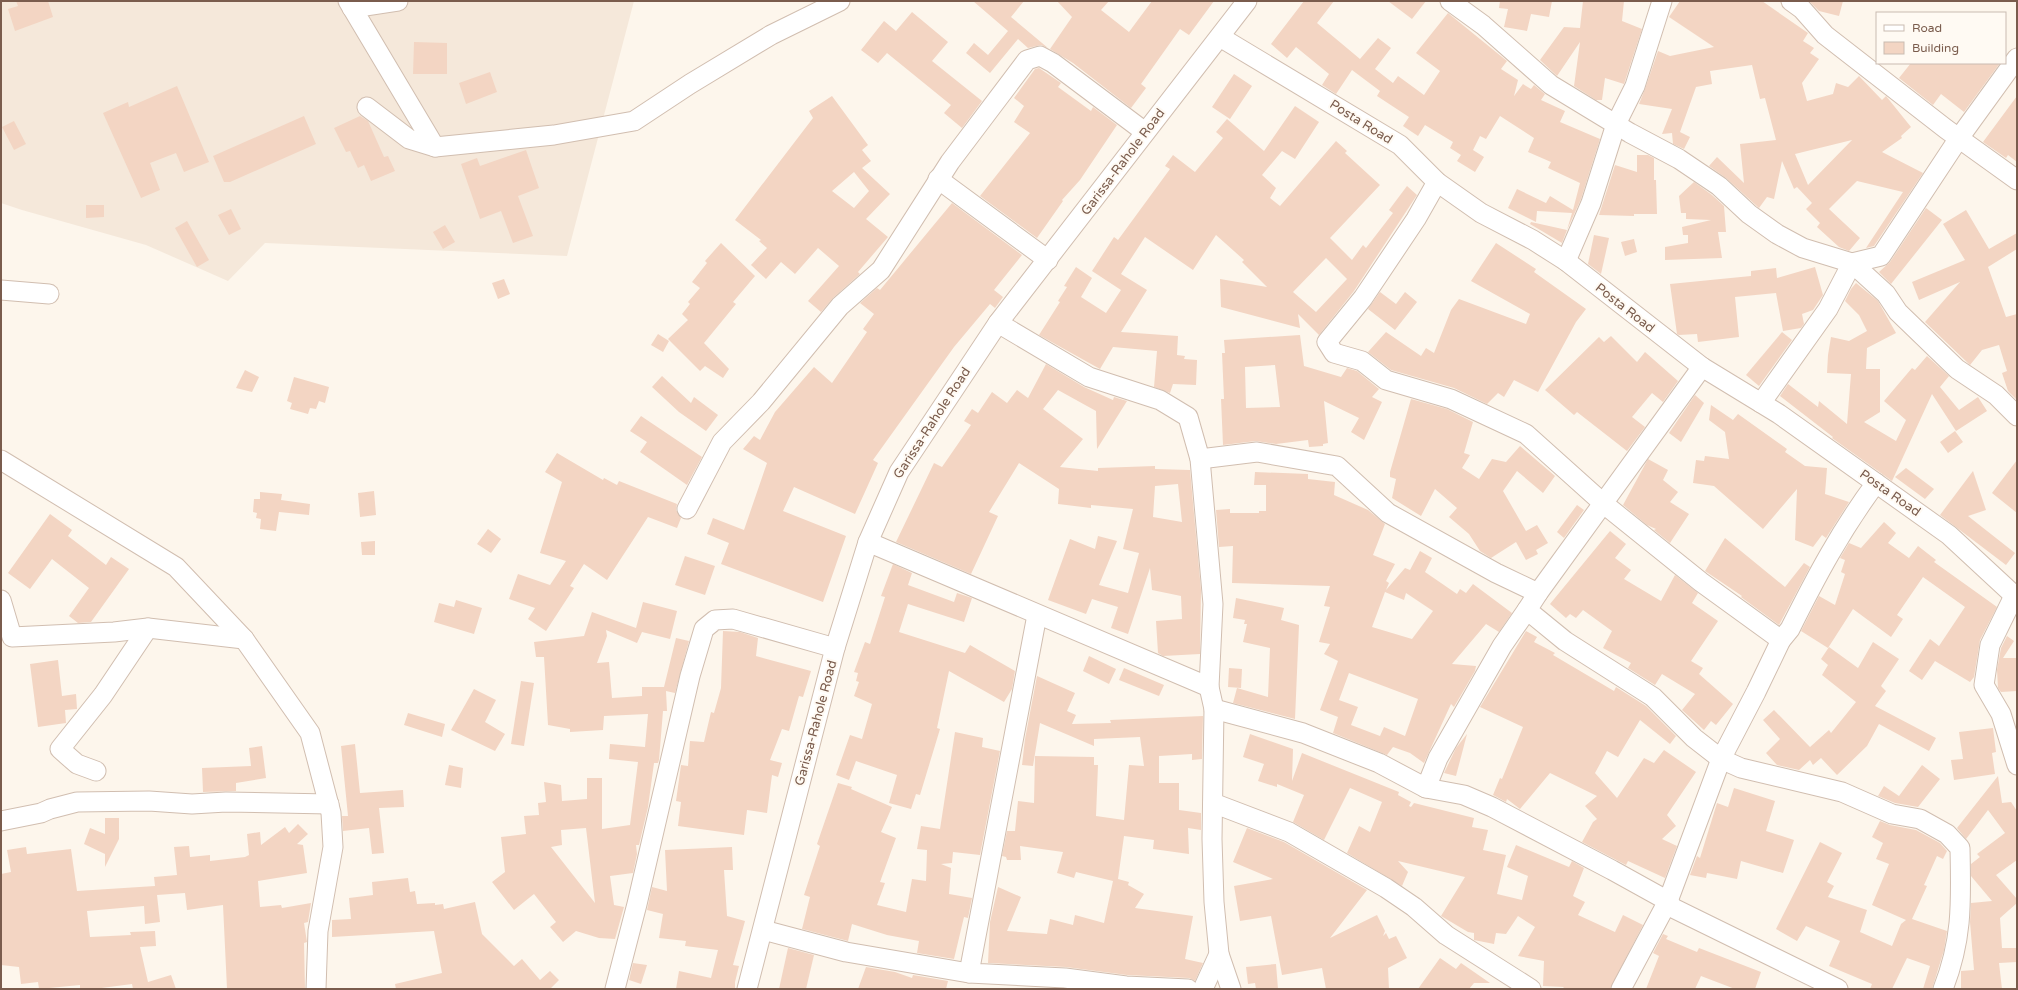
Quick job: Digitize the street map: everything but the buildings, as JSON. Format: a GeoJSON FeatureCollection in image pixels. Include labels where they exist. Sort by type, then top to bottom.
{"type":"FeatureCollection","features":[{"type":"Feature","properties":{"kind":"street"},"geometry":{"type":"LineString","coordinates":[[398,1],[350,4],[435,147]]}},
{"type":"Feature","properties":{"kind":"street"},"geometry":{"type":"LineString","coordinates":[[367,107],[409,138],[435,147],[554,135],[634,121],[690,84],[771,36],[840,1]]}},
{"type":"Feature","properties":{"kind":"street","name":"Garissa-Rahole Road"},"geometry":{"type":"LineString","coordinates":[[747,989],[835,648],[868,542],[899,472],[998,323],[1247,1]]}},
{"type":"Feature","properties":{"kind":"street"},"geometry":{"type":"LineString","coordinates":[[1450,1],[1483,25],[1551,85],[1630,133],[1679,159],[1719,186],[1749,214],[1777,234],[1803,248],[1852,263],[1886,294],[1898,312],[1957,368],[1996,396],[2017,416]]}},
{"type":"Feature","properties":{"kind":"street"},"geometry":{"type":"LineString","coordinates":[[1566,261],[1591,204],[1616,124],[1635,86],[1662,1]]}},
{"type":"Feature","properties":{"kind":"street"},"geometry":{"type":"LineString","coordinates":[[1791,1],[1802,9],[1825,35],[1959,138],[2017,180]]}},
{"type":"Feature","properties":{"kind":"street","name":"Posta Road"},"geometry":{"type":"LineString","coordinates":[[1220,37],[1400,146],[1437,182],[1481,212],[1533,240],[1566,261],[1702,367],[1779,414],[1949,534],[2016,597]]}},
{"type":"Feature","properties":{"kind":"street"},"geometry":{"type":"LineString","coordinates":[[686,509],[722,442],[761,402],[840,306],[881,270],[938,179],[1027,60],[1040,56],[1053,63],[1145,132]]}},
{"type":"Feature","properties":{"kind":"street"},"geometry":{"type":"LineString","coordinates":[[1761,403],[1828,309],[1852,263],[1881,256],[1959,138],[2017,58]]}},
{"type":"Feature","properties":{"kind":"street"},"geometry":{"type":"LineString","coordinates":[[938,179],[1048,260]]}},
{"type":"Feature","properties":{"kind":"street"},"geometry":{"type":"LineString","coordinates":[[1437,182],[1416,218],[1362,298],[1327,342],[1330,348],[1334,353],[1362,361],[1386,380],[1451,399],[1526,434],[1604,504],[1700,582],[1781,640]]}},
{"type":"Feature","properties":{"kind":"street"},"geometry":{"type":"LineString","coordinates":[[1,290],[49,294]]}},
{"type":"Feature","properties":{"kind":"street"},"geometry":{"type":"LineString","coordinates":[[998,323],[1089,377],[1160,400],[1188,417],[1200,459],[1213,604],[1209,687],[1214,709],[1214,804],[1212,839],[1214,902],[1219,954],[1230,987],[1207,989]]}},
{"type":"Feature","properties":{"kind":"street"},"geometry":{"type":"LineString","coordinates":[[1426,788],[1438,758],[1502,646],[1538,593],[1702,367]]}},
{"type":"Feature","properties":{"kind":"street"},"geometry":{"type":"LineString","coordinates":[[1200,459],[1257,452],[1337,466],[1388,513],[1496,573],[1538,593]]}},
{"type":"Feature","properties":{"kind":"street"},"geometry":{"type":"LineString","coordinates":[[1,460],[176,567],[244,639],[310,732],[331,813],[333,846],[318,932],[316,989]]}},
{"type":"Feature","properties":{"kind":"street"},"geometry":{"type":"LineString","coordinates":[[1621,989],[1668,901],[1721,758],[1756,692],[1781,640],[1790,629],[1831,548],[1853,513],[1876,483]]}},
{"type":"Feature","properties":{"kind":"street"},"geometry":{"type":"LineString","coordinates":[[868,542],[1209,687]]}},
{"type":"Feature","properties":{"kind":"street"},"geometry":{"type":"LineString","coordinates":[[2016,597],[1990,645],[1984,685],[2001,714],[2017,765]]}},
{"type":"Feature","properties":{"kind":"street"},"geometry":{"type":"LineString","coordinates":[[1,600],[12,637],[114,632],[148,628],[244,639]]}},
{"type":"Feature","properties":{"kind":"street"},"geometry":{"type":"LineString","coordinates":[[1527,610],[1565,641],[1653,697],[1694,738],[1721,758],[1742,768],[1842,792],[1892,814],[1920,819],[1947,834],[1960,848],[1960,928],[1956,952],[1943,989]]}},
{"type":"Feature","properties":{"kind":"street"},"geometry":{"type":"LineString","coordinates":[[969,973],[1037,615]]}},
{"type":"Feature","properties":{"kind":"street"},"geometry":{"type":"LineString","coordinates":[[615,989],[637,904],[690,676],[704,629],[715,620],[733,619],[835,648]]}},
{"type":"Feature","properties":{"kind":"street"},"geometry":{"type":"LineString","coordinates":[[96,771],[77,764],[60,749],[103,695],[148,628]]}},
{"type":"Feature","properties":{"kind":"street"},"geometry":{"type":"LineString","coordinates":[[1214,709],[1303,733],[1379,763],[1426,788],[1464,795],[1492,807],[1668,901],[1673,908],[1838,989]]}},
{"type":"Feature","properties":{"kind":"street"},"geometry":{"type":"LineString","coordinates":[[1,821],[41,813],[78,802],[149,801],[192,804],[226,802],[329,804]]}},
{"type":"Feature","properties":{"kind":"street"},"geometry":{"type":"LineString","coordinates":[[1214,804],[1288,832],[1386,888],[1414,907],[1446,934],[1531,989]]}},
{"type":"Feature","properties":{"kind":"street"},"geometry":{"type":"LineString","coordinates":[[763,930],[846,952],[969,973],[1065,978],[1126,986],[1188,989]]}},
{"type":"Feature","properties":{"kind":"street"},"geometry":{"type":"LineString","coordinates":[[1203,989],[1219,954]]}},
{"type":"Feature","properties":{"kind":"shaded area"},"geometry":{"type":"Polygon","coordinates":[[[1,1],[634,1],[567,256],[265,243],[228,281],[146,245],[1,203],[1,1]]]}}]}
